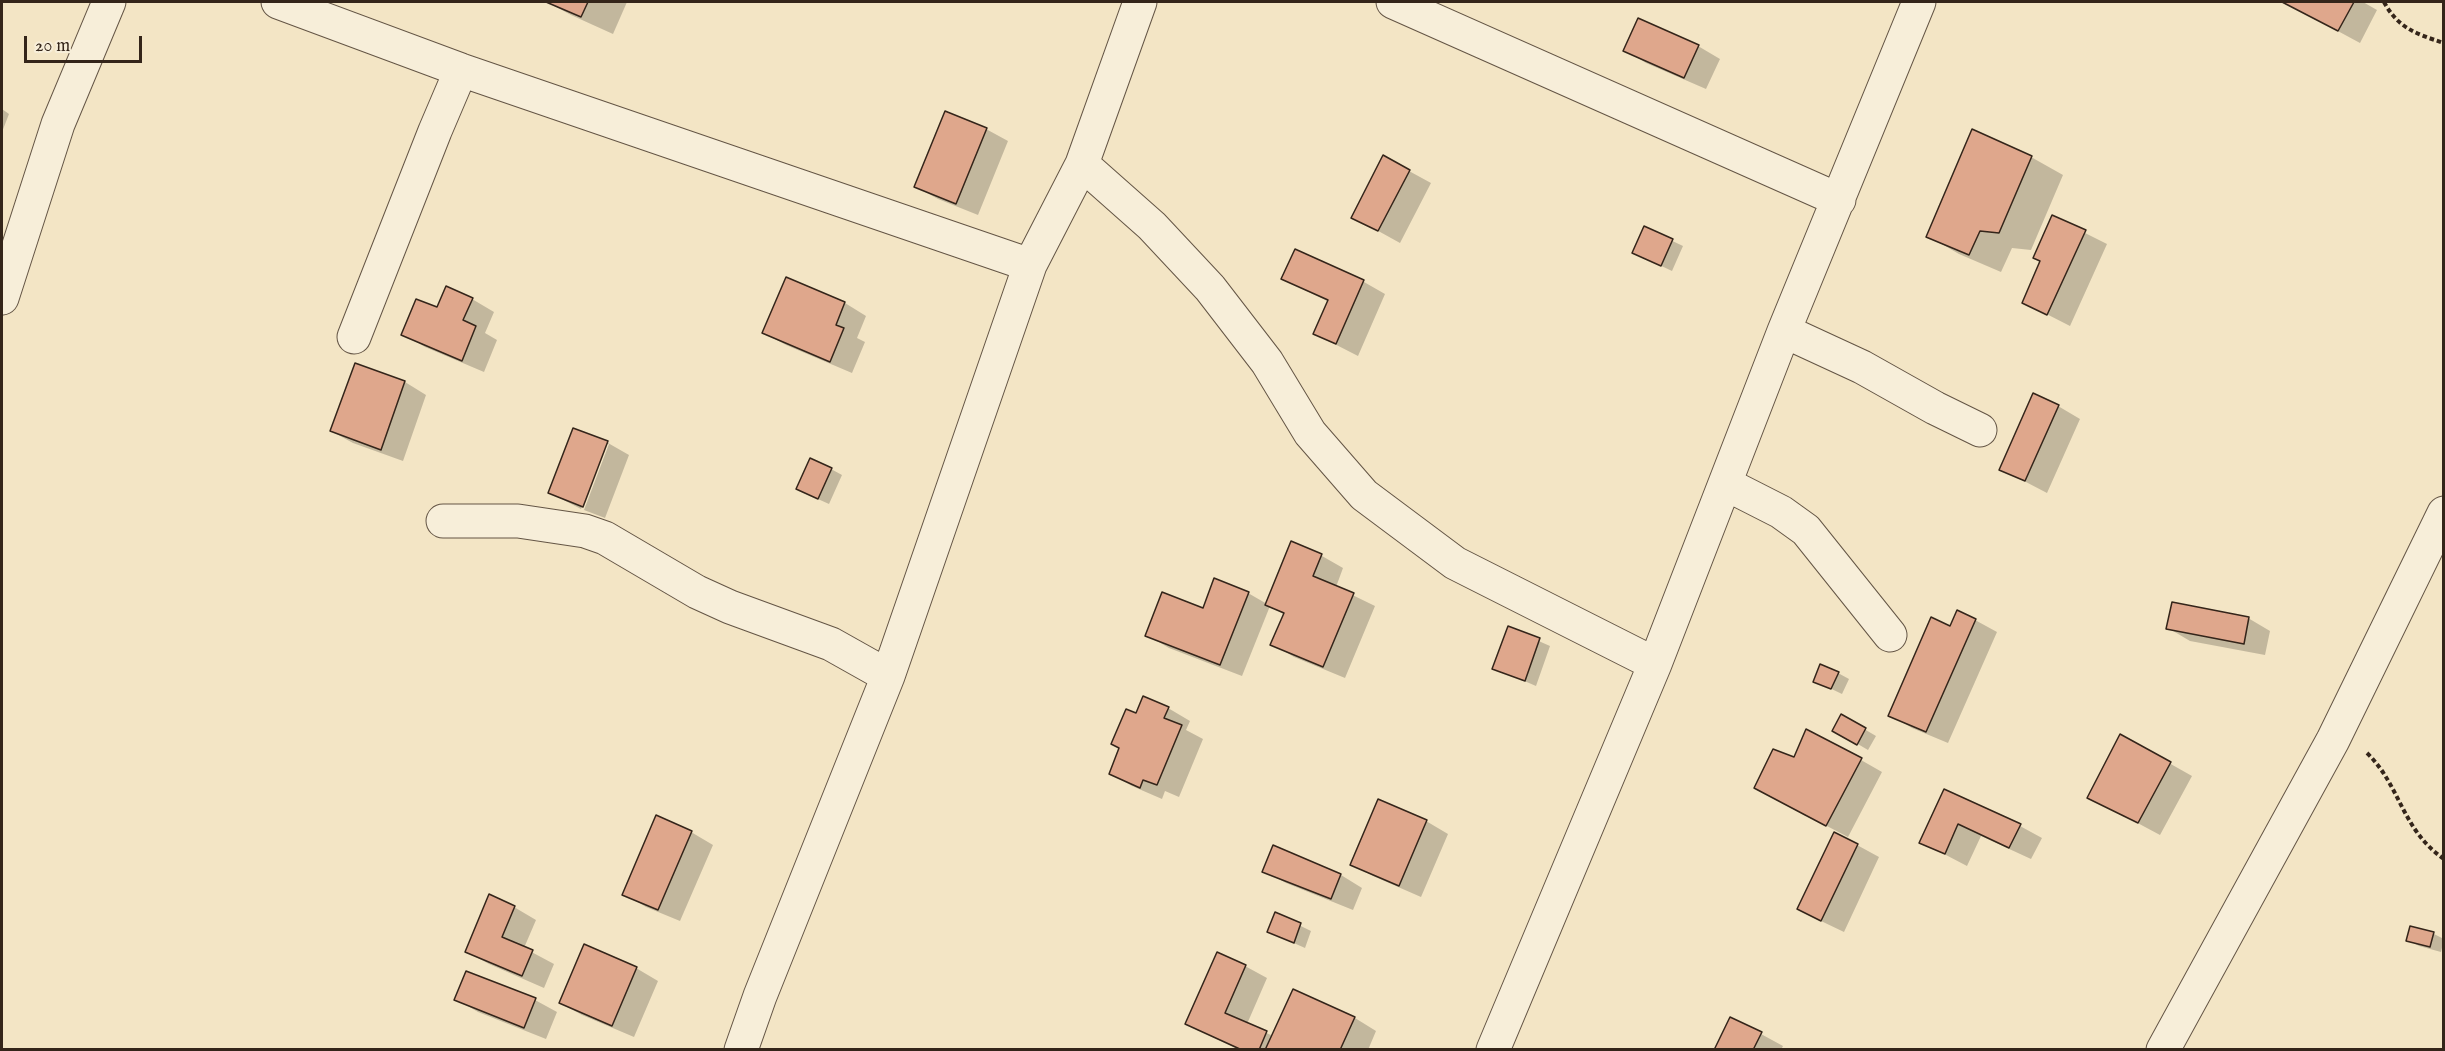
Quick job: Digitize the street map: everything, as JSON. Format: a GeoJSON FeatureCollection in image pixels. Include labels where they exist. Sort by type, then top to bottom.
{"type":"FeatureCollection","features":[{"type":"Feature","properties":{"kind":"street"},"geometry":{"type":"LineString","coordinates":[[2,298],[58,124],[109,2]]}},
{"type":"Feature","properties":{"kind":"street"},"geometry":{"type":"LineString","coordinates":[[278,2],[461,70],[1030,265]]}},
{"type":"Feature","properties":{"kind":"street"},"geometry":{"type":"LineString","coordinates":[[741,1050],[888,676],[1030,265],[1082,164],[1140,2]]}},
{"type":"Feature","properties":{"kind":"street"},"geometry":{"type":"LineString","coordinates":[[1393,2],[1839,200]]}},
{"type":"Feature","properties":{"kind":"street"},"geometry":{"type":"LineString","coordinates":[[1493,1050],[1655,664],[1784,331],[1919,2]]}},
{"type":"Feature","properties":{"kind":"street"},"geometry":{"type":"LineString","coordinates":[[354,337],[461,70]]}},
{"type":"Feature","properties":{"kind":"street"},"geometry":{"type":"LineString","coordinates":[[1082,164],[1152,226],[1210,288],[1267,362],[1310,433],[1364,495],[1455,563],[1655,664]]}},
{"type":"Feature","properties":{"kind":"street"},"geometry":{"type":"LineString","coordinates":[[1784,331],[1862,367],[1980,430]]}},
{"type":"Feature","properties":{"kind":"street"},"geometry":{"type":"LineString","coordinates":[[1726,484],[1781,512],[1806,530],[1890,635]]}},
{"type":"Feature","properties":{"kind":"street"},"geometry":{"type":"LineString","coordinates":[[2163,1050],[2338,730],[2444,513]]}},
{"type":"Feature","properties":{"kind":"street"},"geometry":{"type":"LineString","coordinates":[[443,520],[518,521],[585,531],[606,538],[697,592],[730,607],[831,644],[888,676]]}},
{"type":"Feature","properties":{"kind":"path"},"geometry":{"type":"LineString","coordinates":[[2384,2],[2393,17],[2406,28],[2444,44]]}},
{"type":"Feature","properties":{"kind":"path"},"geometry":{"type":"LineString","coordinates":[[2338,730],[2356,742],[2372,758],[2392,786],[2405,816],[2417,834],[2432,851],[2444,859]]}},
{"type":"Feature","properties":{"kind":"building"},"geometry":{"type":"Polygon","coordinates":[[[546,2],[588,2],[581,17],[546,2]]]}},
{"type":"Feature","properties":{"kind":"building"},"geometry":{"type":"Polygon","coordinates":[[[2282,2],[2354,2],[2338,31],[2282,2]]]}},
{"type":"Feature","properties":{"kind":"building"},"geometry":{"type":"Polygon","coordinates":[[[1638,18],[1699,45],[1684,78],[1623,51],[1638,18]]]}},
{"type":"Feature","properties":{"kind":"building"},"geometry":{"type":"Polygon","coordinates":[[[945,111],[987,128],[956,204],[914,187],[945,111]]]}},
{"type":"Feature","properties":{"kind":"building"},"geometry":{"type":"Polygon","coordinates":[[[1972,129],[2032,156],[1999,233],[1980,231],[1969,255],[1926,237],[1972,129]]]}},
{"type":"Feature","properties":{"kind":"building"},"geometry":{"type":"Polygon","coordinates":[[[1383,155],[1410,170],[1378,231],[1351,218],[1383,155]]]}},
{"type":"Feature","properties":{"kind":"building"},"geometry":{"type":"Polygon","coordinates":[[[2052,215],[2086,230],[2047,315],[2022,303],[2040,261],[2033,258],[2052,215]]]}},
{"type":"Feature","properties":{"kind":"building"},"geometry":{"type":"Polygon","coordinates":[[[1644,226],[1673,239],[1661,266],[1632,253],[1644,226]]]}},
{"type":"Feature","properties":{"kind":"building"},"geometry":{"type":"Polygon","coordinates":[[[1295,249],[1364,280],[1336,344],[1313,334],[1328,300],[1281,279],[1295,249]]]}},
{"type":"Feature","properties":{"kind":"building"},"geometry":{"type":"Polygon","coordinates":[[[786,277],[845,302],[836,325],[844,328],[830,362],[762,333],[786,277]]]}},
{"type":"Feature","properties":{"kind":"building"},"geometry":{"type":"Polygon","coordinates":[[[446,286],[473,298],[463,320],[476,326],[462,361],[401,335],[416,299],[437,307],[446,286]]]}},
{"type":"Feature","properties":{"kind":"building"},"geometry":{"type":"Polygon","coordinates":[[[355,363],[405,381],[381,450],[330,431],[355,363]]]}},
{"type":"Feature","properties":{"kind":"building"},"geometry":{"type":"Polygon","coordinates":[[[2033,393],[2059,405],[2025,481],[1999,470],[2033,393]]]}},
{"type":"Feature","properties":{"kind":"building"},"geometry":{"type":"Polygon","coordinates":[[[573,428],[608,441],[583,507],[548,493],[573,428]]]}},
{"type":"Feature","properties":{"kind":"building"},"geometry":{"type":"Polygon","coordinates":[[[810,458],[832,468],[818,499],[796,489],[810,458]]]}},
{"type":"Feature","properties":{"kind":"building"},"geometry":{"type":"Polygon","coordinates":[[[1291,541],[1322,554],[1313,576],[1354,593],[1323,667],[1270,645],[1284,613],[1265,605],[1291,541]]]}},
{"type":"Feature","properties":{"kind":"building"},"geometry":{"type":"Polygon","coordinates":[[[1214,578],[1249,592],[1220,665],[1145,636],[1162,592],[1203,608],[1214,578]]]}},
{"type":"Feature","properties":{"kind":"building"},"geometry":{"type":"Polygon","coordinates":[[[2172,602],[2249,617],[2244,644],[2166,629],[2172,602]]]}},
{"type":"Feature","properties":{"kind":"building"},"geometry":{"type":"Polygon","coordinates":[[[1957,610],[1976,619],[1926,732],[1888,716],[1931,617],[1950,626],[1957,610]]]}},
{"type":"Feature","properties":{"kind":"building"},"geometry":{"type":"Polygon","coordinates":[[[1508,626],[1540,638],[1525,681],[1492,669],[1508,626]]]}},
{"type":"Feature","properties":{"kind":"building"},"geometry":{"type":"Polygon","coordinates":[[[1820,664],[1839,672],[1831,689],[1813,682],[1820,664]]]}},
{"type":"Feature","properties":{"kind":"building"},"geometry":{"type":"Polygon","coordinates":[[[1143,696],[1169,707],[1164,718],[1182,725],[1157,785],[1143,780],[1140,788],[1109,774],[1119,748],[1111,744],[1126,709],[1136,713],[1143,696]]]}},
{"type":"Feature","properties":{"kind":"building"},"geometry":{"type":"Polygon","coordinates":[[[1841,714],[1866,728],[1857,745],[1832,731],[1841,714]]]}},
{"type":"Feature","properties":{"kind":"building"},"geometry":{"type":"Polygon","coordinates":[[[1806,729],[1862,758],[1826,826],[1754,788],[1773,749],[1794,757],[1806,729]]]}},
{"type":"Feature","properties":{"kind":"building"},"geometry":{"type":"Polygon","coordinates":[[[2120,734],[2171,762],[2138,823],[2087,798],[2120,734]]]}},
{"type":"Feature","properties":{"kind":"building"},"geometry":{"type":"Polygon","coordinates":[[[1944,789],[2021,824],[2009,848],[1958,824],[1945,854],[1919,843],[1944,789]]]}},
{"type":"Feature","properties":{"kind":"building"},"geometry":{"type":"Polygon","coordinates":[[[1378,799],[1427,820],[1399,886],[1350,865],[1378,799]]]}},
{"type":"Feature","properties":{"kind":"building"},"geometry":{"type":"Polygon","coordinates":[[[656,815],[692,831],[658,910],[622,895],[656,815]]]}},
{"type":"Feature","properties":{"kind":"building"},"geometry":{"type":"Polygon","coordinates":[[[1834,832],[1858,844],[1821,921],[1797,909],[1834,832]]]}},
{"type":"Feature","properties":{"kind":"building"},"geometry":{"type":"Polygon","coordinates":[[[1273,845],[1341,874],[1331,899],[1262,872],[1273,845]]]}},
{"type":"Feature","properties":{"kind":"building"},"geometry":{"type":"Polygon","coordinates":[[[489,894],[515,906],[502,937],[533,950],[522,976],[465,952],[489,894]]]}},
{"type":"Feature","properties":{"kind":"building"},"geometry":{"type":"Polygon","coordinates":[[[1275,912],[1301,923],[1294,943],[1267,932],[1275,912]]]}},
{"type":"Feature","properties":{"kind":"building"},"geometry":{"type":"Polygon","coordinates":[[[2410,926],[2434,932],[2430,947],[2406,941],[2410,926]]]}},
{"type":"Feature","properties":{"kind":"building"},"geometry":{"type":"Polygon","coordinates":[[[584,944],[637,967],[612,1026],[559,1003],[584,944]]]}},
{"type":"Feature","properties":{"kind":"building"},"geometry":{"type":"Polygon","coordinates":[[[1217,952],[1246,965],[1225,1013],[1267,1031],[1259,1050],[1242,1050],[1185,1024],[1217,952]]]}},
{"type":"Feature","properties":{"kind":"building"},"geometry":{"type":"Polygon","coordinates":[[[466,971],[536,998],[524,1028],[454,1000],[466,971]]]}},
{"type":"Feature","properties":{"kind":"building"},"geometry":{"type":"Polygon","coordinates":[[[1293,989],[1355,1017],[1340,1050],[1265,1050],[1293,989]]]}},
{"type":"Feature","properties":{"kind":"building"},"geometry":{"type":"Polygon","coordinates":[[[1730,1017],[1762,1032],[1753,1050],[1714,1050],[1730,1017]]]}}]}
